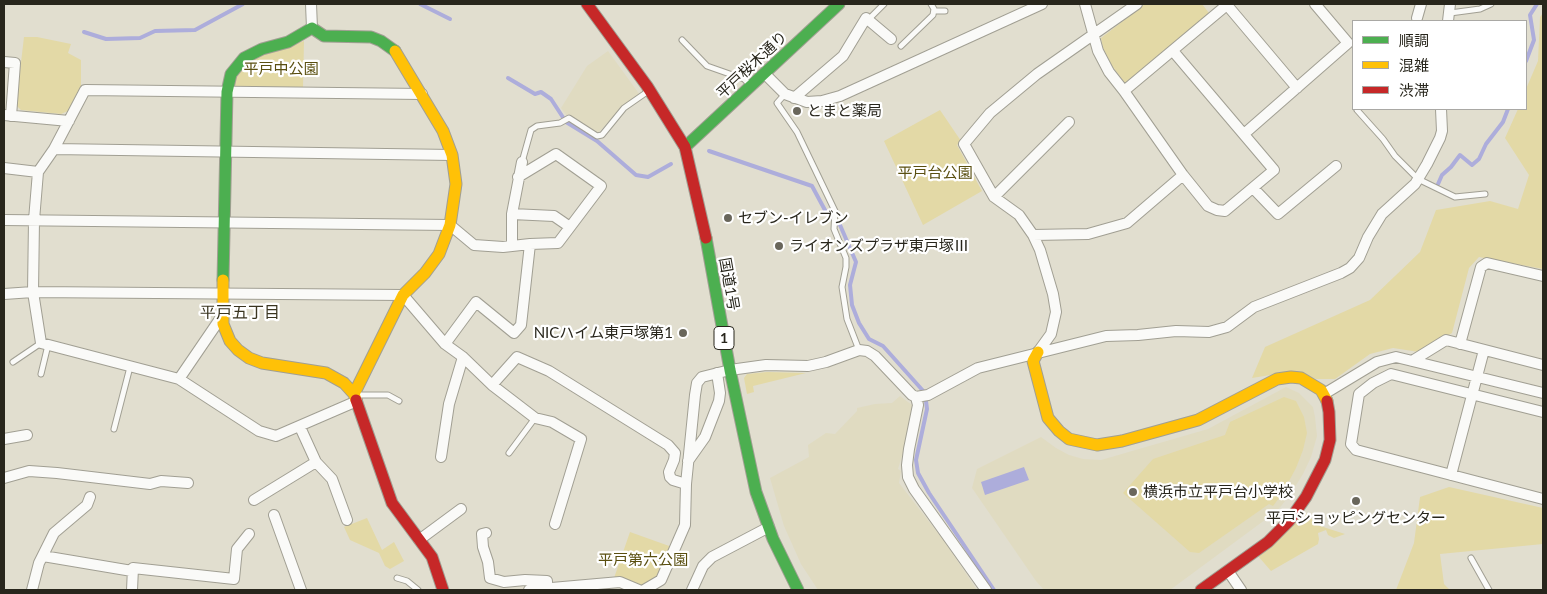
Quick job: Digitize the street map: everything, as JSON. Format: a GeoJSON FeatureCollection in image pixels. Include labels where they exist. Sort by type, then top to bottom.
{"type":"FeatureCollection","features":[{"type":"Feature","properties":{"kind":"main road","name":"国道1号"},"geometry":{"type":"LineString","coordinates":[[587,4],[649,90],[685,147],[706,239],[730,370],[756,492],[768,528],[798,590]]}},
{"type":"Feature","properties":{"kind":"main road","name":"平戸桜木通り"},"geometry":{"type":"LineString","coordinates":[[685,147],[838,4]]}},
{"type":"Feature","properties":{"kind":"main road"},"geometry":{"type":"LineString","coordinates":[[355,396],[403,295],[426,273],[439,254],[450,225],[456,184],[452,155],[443,131],[394,50],[382,40],[371,37],[324,36],[312,28],[288,42],[262,49],[244,58],[231,74],[227,92],[222,316],[230,341],[249,358],[262,364],[326,373],[344,383],[355,396],[392,503],[432,557],[443,590]]}},
{"type":"Feature","properties":{"kind":"main road"},"geometry":{"type":"LineString","coordinates":[[1038,352],[1033,361],[1048,418],[1069,439],[1097,445],[1122,441],[1198,420],[1277,379],[1301,378],[1312,383],[1324,394],[1329,412],[1330,440],[1320,472],[1306,497],[1289,521],[1268,542],[1201,590]]}},
{"type":"Feature","properties":{"kind":"street"},"geometry":{"type":"LineString","coordinates":[[311,4],[312,28]]}},
{"type":"Feature","properties":{"kind":"street"},"geometry":{"type":"LineString","coordinates":[[765,74],[789,96],[806,102],[822,101],[840,96],[1042,4]]}},
{"type":"Feature","properties":{"kind":"street"},"geometry":{"type":"LineString","coordinates":[[1085,4],[1098,52],[1109,72],[1183,175],[1208,206],[1217,210],[1226,210],[1274,170],[1173,51]]}},
{"type":"Feature","properties":{"kind":"street"},"geometry":{"type":"LineString","coordinates":[[1038,352],[1051,334],[1056,312],[1040,250],[1033,235],[1019,214],[994,197],[964,144],[990,113],[1037,74],[1094,36],[1137,4]]}},
{"type":"Feature","properties":{"kind":"street"},"geometry":{"type":"LineString","coordinates":[[1124,91],[1228,4],[1297,88]]}},
{"type":"Feature","properties":{"kind":"street"},"geometry":{"type":"LineString","coordinates":[[1244,134],[1348,43],[1315,4]]}},
{"type":"Feature","properties":{"kind":"street"},"geometry":{"type":"LineString","coordinates":[[1417,18],[1421,4]]}},
{"type":"Feature","properties":{"kind":"street"},"geometry":{"type":"LineString","coordinates":[[789,96],[843,56],[866,18],[891,39]]}},
{"type":"Feature","properties":{"kind":"street"},"geometry":{"type":"LineString","coordinates":[[4,62],[15,63],[7,116],[69,121]]}},
{"type":"Feature","properties":{"kind":"street"},"geometry":{"type":"LineString","coordinates":[[355,396],[300,426],[276,436],[259,431],[179,379],[45,343],[33,292],[34,220],[38,172],[54,149],[85,90],[422,94]]}},
{"type":"Feature","properties":{"kind":"street"},"geometry":{"type":"LineString","coordinates":[[644,590],[661,580],[685,525],[686,484],[697,383],[702,378],[730,370],[766,365],[808,366],[826,362],[859,350],[867,351],[875,356],[916,397],[928,395],[978,368],[1106,336],[1176,331],[1209,332],[1226,327],[1254,307],[1350,268],[1359,258],[1368,237],[1382,214],[1418,179],[1439,142],[1442,131],[1441,110]]}},
{"type":"Feature","properties":{"kind":"street"},"geometry":{"type":"LineString","coordinates":[[994,197],[1069,122]]}},
{"type":"Feature","properties":{"kind":"street"},"geometry":{"type":"LineString","coordinates":[[54,149],[452,155]]}},
{"type":"Feature","properties":{"kind":"street"},"geometry":{"type":"LineString","coordinates":[[4,220],[450,225],[474,245],[503,247],[558,243],[601,186],[556,154],[518,177]]}},
{"type":"Feature","properties":{"kind":"street"},"geometry":{"type":"LineString","coordinates":[[512,245],[512,214],[522,162]]}},
{"type":"Feature","properties":{"kind":"street"},"geometry":{"type":"LineString","coordinates":[[1253,188],[1278,214],[1336,166]]}},
{"type":"Feature","properties":{"kind":"street"},"geometry":{"type":"LineString","coordinates":[[4,168],[38,172]]}},
{"type":"Feature","properties":{"kind":"street"},"geometry":{"type":"LineString","coordinates":[[1033,235],[1088,234],[1127,223],[1183,175]]}},
{"type":"Feature","properties":{"kind":"street"},"geometry":{"type":"LineString","coordinates":[[512,214],[554,216],[570,227]]}},
{"type":"Feature","properties":{"kind":"street"},"geometry":{"type":"LineString","coordinates":[[445,344],[476,302],[514,333],[521,325],[530,244]]}},
{"type":"Feature","properties":{"kind":"street"},"geometry":{"type":"LineString","coordinates":[[1460,344],[1481,267],[1487,263],[1543,276]]}},
{"type":"Feature","properties":{"kind":"street"},"geometry":{"type":"LineString","coordinates":[[4,294],[33,292],[403,295],[445,344],[492,385],[534,418],[552,422],[581,439],[555,524]]}},
{"type":"Feature","properties":{"kind":"street"},"geometry":{"type":"LineString","coordinates":[[179,379],[222,316]]}},
{"type":"Feature","properties":{"kind":"street"},"geometry":{"type":"LineString","coordinates":[[1412,361],[1446,340],[1543,365]]}},
{"type":"Feature","properties":{"kind":"street"},"geometry":{"type":"LineString","coordinates":[[1451,475],[1484,350]]}},
{"type":"Feature","properties":{"kind":"street"},"geometry":{"type":"LineString","coordinates":[[492,385],[517,356],[549,371],[668,445],[675,453],[669,472],[670,477],[673,480],[686,484]]}},
{"type":"Feature","properties":{"kind":"street"},"geometry":{"type":"LineString","coordinates":[[1324,394],[1377,362],[1396,357],[1543,393]]}},
{"type":"Feature","properties":{"kind":"street"},"geometry":{"type":"LineString","coordinates":[[441,457],[449,404],[463,358]]}},
{"type":"Feature","properties":{"kind":"street"},"geometry":{"type":"LineString","coordinates":[[688,462],[705,437],[719,401],[720,393],[717,373]]}},
{"type":"Feature","properties":{"kind":"street"},"geometry":{"type":"LineString","coordinates":[[1543,412],[1391,374],[1373,383],[1359,394],[1351,444],[1356,450],[1543,499]]}},
{"type":"Feature","properties":{"kind":"street"},"geometry":{"type":"LineString","coordinates":[[916,397],[918,405],[909,449],[908,477],[914,489],[986,590]]}},
{"type":"Feature","properties":{"kind":"street"},"geometry":{"type":"LineString","coordinates":[[300,426],[316,462],[332,478],[347,520]]}},
{"type":"Feature","properties":{"kind":"street"},"geometry":{"type":"LineString","coordinates":[[4,439],[27,434]]}},
{"type":"Feature","properties":{"kind":"street"},"geometry":{"type":"LineString","coordinates":[[254,500],[316,462]]}},
{"type":"Feature","properties":{"kind":"street"},"geometry":{"type":"LineString","coordinates":[[4,478],[28,471],[150,484],[161,481],[188,483]]}},
{"type":"Feature","properties":{"kind":"street"},"geometry":{"type":"LineString","coordinates":[[32,590],[43,556],[54,533],[86,505],[90,497]]}},
{"type":"Feature","properties":{"kind":"street"},"geometry":{"type":"LineString","coordinates":[[419,540],[461,509]]}},
{"type":"Feature","properties":{"kind":"street"},"geometry":{"type":"LineString","coordinates":[[274,515],[301,590]]}},
{"type":"Feature","properties":{"kind":"street"},"geometry":{"type":"LineString","coordinates":[[695,588],[703,566],[712,557],[768,528]]}},
{"type":"Feature","properties":{"kind":"street"},"geometry":{"type":"LineString","coordinates":[[486,533],[482,534],[483,547],[488,562],[490,578],[504,582],[524,580],[547,581],[547,588]]}},
{"type":"Feature","properties":{"kind":"street"},"geometry":{"type":"LineString","coordinates":[[43,556],[132,571],[133,568],[234,579],[237,549],[248,534]]}},
{"type":"Feature","properties":{"kind":"street"},"geometry":{"type":"LineString","coordinates":[[132,571],[132,590]]}},
{"type":"Feature","properties":{"kind":"street"},"geometry":{"type":"LineString","coordinates":[[1228,571],[1241,590]]}},
{"type":"Feature","properties":{"kind":"street"},"geometry":{"type":"LineString","coordinates":[[529,590],[620,582],[639,590]]}},
{"type":"Feature","properties":{"kind":"lane"},"geometry":{"type":"LineString","coordinates":[[868,20],[884,4]]}},
{"type":"Feature","properties":{"kind":"lane"},"geometry":{"type":"LineString","coordinates":[[901,46],[933,15],[934,11],[931,4]]}},
{"type":"Feature","properties":{"kind":"lane"},"geometry":{"type":"LineString","coordinates":[[1449,13],[1480,9],[1491,4]]}},
{"type":"Feature","properties":{"kind":"lane"},"geometry":{"type":"LineString","coordinates":[[934,11],[945,11]]}},
{"type":"Feature","properties":{"kind":"lane"},"geometry":{"type":"LineString","coordinates":[[682,40],[707,66],[744,79],[752,86]]}},
{"type":"Feature","properties":{"kind":"lane"},"geometry":{"type":"LineString","coordinates":[[522,162],[531,130],[537,126],[560,123],[569,118],[596,136],[602,135],[624,108],[649,90]]}},
{"type":"Feature","properties":{"kind":"lane"},"geometry":{"type":"LineString","coordinates":[[789,96],[777,104],[797,132],[835,211],[834,229],[846,258],[842,287],[847,319],[859,350]]}},
{"type":"Feature","properties":{"kind":"lane"},"geometry":{"type":"LineString","coordinates":[[1357,110],[1383,139],[1395,156],[1418,179],[1455,197],[1485,194]]}},
{"type":"Feature","properties":{"kind":"lane"},"geometry":{"type":"LineString","coordinates":[[13,362],[45,343]]}},
{"type":"Feature","properties":{"kind":"lane"},"geometry":{"type":"LineString","coordinates":[[41,374],[45,343]]}},
{"type":"Feature","properties":{"kind":"lane"},"geometry":{"type":"LineString","coordinates":[[114,429],[130,366]]}},
{"type":"Feature","properties":{"kind":"lane"},"geometry":{"type":"LineString","coordinates":[[355,396],[388,395],[399,401]]}},
{"type":"Feature","properties":{"kind":"lane"},"geometry":{"type":"LineString","coordinates":[[509,453],[534,418]]}},
{"type":"Feature","properties":{"kind":"lane"},"geometry":{"type":"LineString","coordinates":[[1472,558],[1489,590]]}},
{"type":"Feature","properties":{"kind":"lane"},"geometry":{"type":"LineString","coordinates":[[397,578],[407,581],[418,590]]}},
{"type":"Feature","properties":{"kind":"shaded area"},"geometry":{"type":"Polygon","coordinates":[[[608,51],[640,95],[623,106],[597,132],[569,115],[567,116],[561,108],[587,66],[608,51]]]}},
{"type":"Feature","properties":{"kind":"shaded area","name":"横浜市立平戸台小学校"},"geometry":{"type":"Polygon","coordinates":[[[1286,387],[1299,393],[1313,407],[1315,417],[1317,436],[1311,457],[1303,474],[1277,511],[1170,590],[1044,590],[972,488],[977,469],[1041,437],[1069,455],[1083,459],[1101,460],[1208,429],[1286,387]]]}},
{"type":"Feature","properties":{"kind":"shaded area"},"geometry":{"type":"Polygon","coordinates":[[[900,396],[912,405],[910,429],[898,469],[901,471],[899,483],[944,541],[977,590],[818,590],[801,564],[784,526],[770,478],[809,457],[808,445],[826,433],[835,434],[857,411],[857,408],[892,403],[900,396]]]}},
{"type":"Feature","properties":{"kind":"green space"},"geometry":{"type":"Polygon","coordinates":[[[1145,4],[1202,4],[1209,13],[1125,83],[1112,66],[1103,48],[1101,38],[1145,4]]]}},
{"type":"Feature","properties":{"kind":"green space"},"geometry":{"type":"Polygon","coordinates":[[[1543,13],[1543,269],[1479,257],[1469,268],[1452,333],[1419,352],[1393,348],[1370,354],[1335,379],[1316,379],[1295,371],[1252,378],[1265,347],[1370,300],[1420,252],[1436,210],[1490,201],[1518,209],[1529,175],[1505,138],[1518,110],[1527,110],[1527,87],[1538,61],[1540,17],[1543,13]]]}},
{"type":"Feature","properties":{"kind":"green space"},"geometry":{"type":"Polygon","coordinates":[[[24,37],[37,37],[71,44],[68,53],[81,60],[81,86],[68,111],[61,114],[21,110],[16,105],[24,37]]]}},
{"type":"Feature","properties":{"kind":"green space","name":"平戸中公園"},"geometry":{"type":"Polygon","coordinates":[[[304,41],[303,88],[233,88],[236,77],[253,58],[304,41]]]}},
{"type":"Feature","properties":{"kind":"green space","name":"平戸台公園"},"geometry":{"type":"Polygon","coordinates":[[[940,110],[961,141],[957,145],[982,191],[923,225],[884,141],[940,110]]]}},
{"type":"Feature","properties":{"kind":"green space"},"geometry":{"type":"Polygon","coordinates":[[[767,372],[806,373],[753,386],[754,392],[747,394],[744,378],[747,374],[767,372]]]}},
{"type":"Feature","properties":{"kind":"green space"},"geometry":{"type":"Polygon","coordinates":[[[1284,397],[1296,401],[1304,417],[1307,433],[1296,468],[1282,494],[1273,506],[1269,504],[1199,553],[1190,552],[1123,493],[1153,459],[1225,435],[1230,422],[1284,397]]]}},
{"type":"Feature","properties":{"kind":"green space"},"geometry":{"type":"Polygon","coordinates":[[[1449,487],[1543,508],[1543,544],[1440,554],[1444,584],[1450,590],[1396,590],[1414,543],[1420,497],[1449,487]]]}},
{"type":"Feature","properties":{"kind":"green space"},"geometry":{"type":"Polygon","coordinates":[[[1304,511],[1317,525],[1345,534],[1334,538],[1328,535],[1326,530],[1318,533],[1318,544],[1271,571],[1258,556],[1304,511]]]}},
{"type":"Feature","properties":{"kind":"green space"},"geometry":{"type":"Polygon","coordinates":[[[367,518],[382,550],[394,542],[404,561],[390,569],[385,566],[379,553],[350,540],[344,527],[367,518]]]}},
{"type":"Feature","properties":{"kind":"green space","name":"平戸第六公園"},"geometry":{"type":"Polygon","coordinates":[[[630,532],[672,547],[659,576],[642,587],[614,578],[630,532]]]}},
{"type":"Feature","properties":{"kind":"water"},"geometry":{"type":"Polygon","coordinates":[[[1024,467],[1029,480],[985,495],[981,482],[1024,467]]]}},
{"type":"Feature","properties":{"kind":"waterway"},"geometry":{"type":"LineString","coordinates":[[84,32],[106,39],[140,38],[155,31],[195,30],[243,4]]}},
{"type":"Feature","properties":{"kind":"waterway"},"geometry":{"type":"LineString","coordinates":[[420,4],[450,19]]}},
{"type":"Feature","properties":{"kind":"waterway"},"geometry":{"type":"LineString","coordinates":[[1527,58],[1534,40],[1530,15],[1537,4]]}},
{"type":"Feature","properties":{"kind":"waterway"},"geometry":{"type":"LineString","coordinates":[[508,78],[535,94],[541,92],[551,99],[566,122],[597,141],[636,175],[648,177],[671,164]]}},
{"type":"Feature","properties":{"kind":"waterway"},"geometry":{"type":"LineString","coordinates":[[1438,184],[1442,175],[1460,155],[1472,165],[1479,159],[1486,144],[1503,122],[1508,110]]}},
{"type":"Feature","properties":{"kind":"waterway"},"geometry":{"type":"LineString","coordinates":[[709,151],[812,186],[830,218],[840,225],[856,262],[850,285],[852,305],[859,323],[869,339],[883,346],[925,393],[927,409],[916,460],[918,473],[929,493],[994,590]]}},
{"type":"Feature","properties":{"kind":"traffic: fast"},"geometry":{"type":"LineString","coordinates":[[685,147],[839,4]]}},
{"type":"Feature","properties":{"kind":"traffic: fast"},"geometry":{"type":"LineString","coordinates":[[223,280],[227,92],[231,74],[244,58],[262,49],[288,42],[312,28],[324,36],[371,37],[381,41],[395,51]]}},
{"type":"Feature","properties":{"kind":"traffic: fast"},"geometry":{"type":"LineString","coordinates":[[706,238],[730,370],[756,492],[773,539],[798,590]]}},
{"type":"Feature","properties":{"kind":"traffic: slow"},"geometry":{"type":"LineString","coordinates":[[354,394],[403,295],[425,273],[439,254],[450,225],[456,184],[452,155],[443,131],[395,51]]}},
{"type":"Feature","properties":{"kind":"traffic: slow"},"geometry":{"type":"LineString","coordinates":[[223,280],[223,324],[230,341],[238,350],[249,358],[262,363],[326,373],[344,383],[354,394],[356,400]]}},
{"type":"Feature","properties":{"kind":"traffic: slow"},"geometry":{"type":"LineString","coordinates":[[1038,352],[1033,361],[1048,418],[1069,439],[1097,445],[1122,441],[1198,420],[1277,379],[1301,378],[1321,390],[1327,401]]}},
{"type":"Feature","properties":{"kind":"traffic: jam"},"geometry":{"type":"LineString","coordinates":[[587,4],[647,86],[685,147],[706,238]]}},
{"type":"Feature","properties":{"kind":"traffic: jam"},"geometry":{"type":"LineString","coordinates":[[356,400],[392,503],[432,557],[443,590]]}},
{"type":"Feature","properties":{"kind":"traffic: jam"},"geometry":{"type":"LineString","coordinates":[[1201,590],[1268,542],[1289,521],[1306,497],[1325,460],[1330,440],[1327,401]]}},
{"type":"Feature","properties":{"kind":"place","name":"とまと薬局"},"geometry":{"type":"Point","coordinates":[797,111]}},
{"type":"Feature","properties":{"kind":"place","name":"セブン-イレブン"},"geometry":{"type":"Point","coordinates":[728,218]}},
{"type":"Feature","properties":{"kind":"place","name":"ライオンズプラザ東戸塚Ⅲ"},"geometry":{"type":"Point","coordinates":[779,246]}},
{"type":"Feature","properties":{"kind":"place","name":"NICハイム東戸塚第1"},"geometry":{"type":"Point","coordinates":[683,333]}},
{"type":"Feature","properties":{"kind":"place","name":"横浜市立平戸台小学校"},"geometry":{"type":"Point","coordinates":[1133,492]}},
{"type":"Feature","properties":{"kind":"place","name":"平戸ショッピングセンター"},"geometry":{"type":"Point","coordinates":[1356,501]}},
{"type":"Feature","properties":{"kind":"district","name":"平戸五丁目"},"geometry":{"type":"Point","coordinates":[240,313]}}]}
